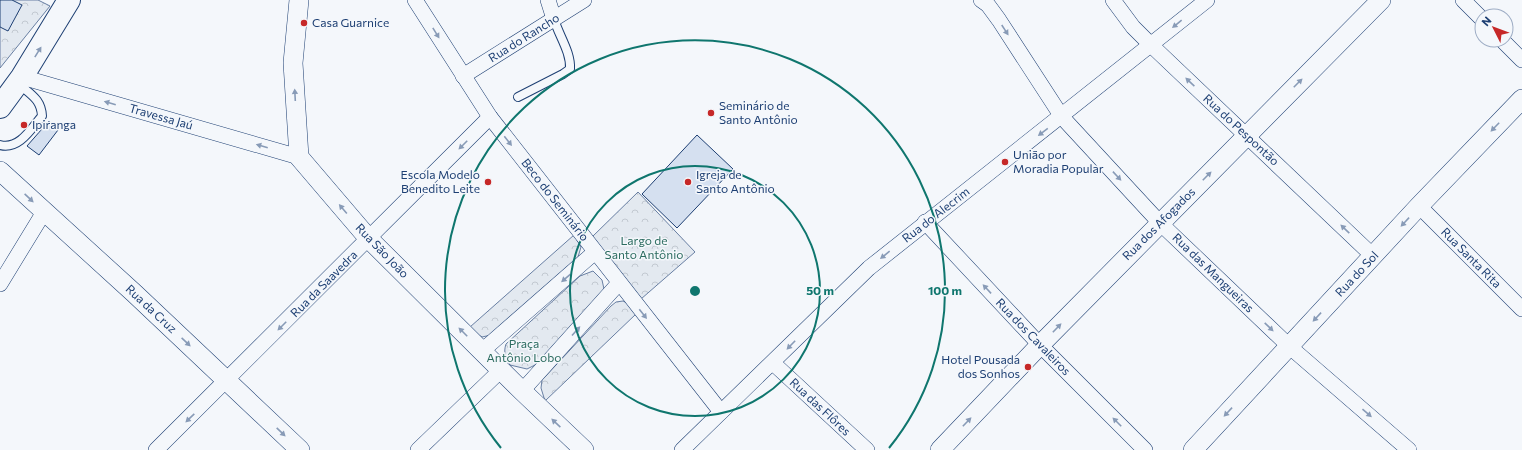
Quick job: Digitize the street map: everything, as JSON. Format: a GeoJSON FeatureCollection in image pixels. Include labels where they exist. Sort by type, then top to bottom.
{"type":"FeatureCollection","features":[{"type":"Feature","properties":{"kind":"main road"},"geometry":{"type":"LineString","coordinates":[[0,107],[20,81],[69,1]]}},
{"type":"Feature","properties":{"kind":"street"},"geometry":{"type":"LineString","coordinates":[[299,0],[293,63],[299,157]]}},
{"type":"Feature","properties":{"kind":"street","name":"Beco do Seminário"},"geometry":{"type":"LineString","coordinates":[[415,0],[490,117],[721,412]]}},
{"type":"Feature","properties":{"kind":"street"},"geometry":{"type":"LineString","coordinates":[[548,0],[554,19]]}},
{"type":"Feature","properties":{"kind":"street","name":"Rua do Rancho"},"geometry":{"type":"LineString","coordinates":[[463,76],[584,0]]}},
{"type":"Feature","properties":{"kind":"street","name":"Rua das Mangueiras"},"geometry":{"type":"LineString","coordinates":[[981,0],[988,5],[999,20],[1062,117],[1160,223],[1290,346],[1409,450]]}},
{"type":"Feature","properties":{"kind":"street","name":"Rua do Pespontão"},"geometry":{"type":"LineString","coordinates":[[1113,0],[1133,26],[1151,45],[1373,256]]}},
{"type":"Feature","properties":{"kind":"street","name":"Rua do Alecrim"},"geometry":{"type":"LineString","coordinates":[[682,450],[773,363],[863,273],[925,222],[1062,117],[1208,0]]}},
{"type":"Feature","properties":{"kind":"street","name":"Rua dos Afogados"},"geometry":{"type":"LineString","coordinates":[[940,450],[1160,223],[1381,0]]}},
{"type":"Feature","properties":{"kind":"street"},"geometry":{"type":"LineString","coordinates":[[1463,0],[1474,12]]}},
{"type":"Feature","properties":{"kind":"street"},"geometry":{"type":"LineString","coordinates":[[1510,48],[1522,60]]}},
{"type":"Feature","properties":{"kind":"street","name":"Travessa Jaú"},"geometry":{"type":"LineString","coordinates":[[20,81],[299,157]]}},
{"type":"Feature","properties":{"kind":"street","name":"Rua do Sol"},"geometry":{"type":"LineString","coordinates":[[1192,450],[1419,206],[1522,99]]}},
{"type":"Feature","properties":{"kind":"street","name":"Rua da Saavedra"},"geometry":{"type":"LineString","coordinates":[[156,450],[228,381],[490,117]]}},
{"type":"Feature","properties":{"kind":"street","name":"Rua São João"},"geometry":{"type":"LineString","coordinates":[[299,157],[369,239],[522,391],[584,450]]}},
{"type":"Feature","properties":{"kind":"street","name":"Rua da Cruz"},"geometry":{"type":"LineString","coordinates":[[0,171],[228,381],[300,450]]}},
{"type":"Feature","properties":{"kind":"street","name":"Rua Santa Rita"},"geometry":{"type":"LineString","coordinates":[[1419,206],[1522,309]]}},
{"type":"Feature","properties":{"kind":"street"},"geometry":{"type":"LineString","coordinates":[[0,284],[44,212]]}},
{"type":"Feature","properties":{"kind":"street","name":"Rua dos Cavaleiros"},"geometry":{"type":"LineString","coordinates":[[925,222],[1040,346],[1144,450]]}},
{"type":"Feature","properties":{"kind":"street"},"geometry":{"type":"LineString","coordinates":[[482,351],[595,252]]}},
{"type":"Feature","properties":{"kind":"street"},"geometry":{"type":"LineString","coordinates":[[522,391],[619,283]]}},
{"type":"Feature","properties":{"kind":"street","name":"Rua das Flôres"},"geometry":{"type":"LineString","coordinates":[[773,363],[867,450]]}},
{"type":"Feature","properties":{"kind":"street"},"geometry":{"type":"LineString","coordinates":[[418,450],[501,370]]}},
{"type":"Feature","properties":{"kind":"lane"},"geometry":{"type":"LineString","coordinates":[[518,97],[570,69],[571,60],[557,30],[554,19]]}},
{"type":"Feature","properties":{"kind":"lane"},"geometry":{"type":"LineString","coordinates":[[0,145],[11,147],[18,143],[42,116],[41,106],[20,81]]}},
{"type":"Feature","properties":{"kind":"green space"},"geometry":{"type":"Polygon","coordinates":[[[0,0],[38,0],[50,6],[0,68],[0,0]]]}},
{"type":"Feature","properties":{"kind":"green space","name":"Largo de Santo Antônio"},"geometry":{"type":"Polygon","coordinates":[[[638,192],[695,252],[641,299],[592,237],[638,192]]]}},
{"type":"Feature","properties":{"kind":"green space"},"geometry":{"type":"Polygon","coordinates":[[[574,235],[581,247],[578,257],[491,335],[482,337],[475,333],[470,327],[574,235]]]}},
{"type":"Feature","properties":{"kind":"green space","name":"Praça Antônio Lobo"},"geometry":{"type":"Polygon","coordinates":[[[593,271],[602,280],[604,289],[601,295],[535,365],[527,369],[510,365],[505,352],[506,344],[580,276],[593,271]]]}},
{"type":"Feature","properties":{"kind":"green space"},"geometry":{"type":"Polygon","coordinates":[[[623,301],[629,304],[636,314],[545,401],[541,388],[542,380],[611,306],[616,302],[623,301]]]}},
{"type":"Feature","properties":{"kind":"building"},"geometry":{"type":"Polygon","coordinates":[[[0,0],[12,0],[22,5],[8,31],[0,27],[0,0]]]}},
{"type":"Feature","properties":{"kind":"building"},"geometry":{"type":"Polygon","coordinates":[[[49,121],[58,130],[39,155],[27,146],[49,121]]]}},
{"type":"Feature","properties":{"kind":"building","name":"Igreja de Santo Antônio"},"geometry":{"type":"Polygon","coordinates":[[[697,135],[733,169],[677,228],[642,194],[697,135]]]}},
{"type":"Feature","properties":{"kind":"place","name":"Casa Guarnice"},"geometry":{"type":"Point","coordinates":[304,23]}},
{"type":"Feature","properties":{"kind":"place","name":"Seminário de Santo Antônio"},"geometry":{"type":"Point","coordinates":[711,113]}},
{"type":"Feature","properties":{"kind":"place","name":"Ipiranga"},"geometry":{"type":"Point","coordinates":[24,125]}},
{"type":"Feature","properties":{"kind":"place","name":"União por Moradia Popular"},"geometry":{"type":"Point","coordinates":[1005,162]}},
{"type":"Feature","properties":{"kind":"place","name":"Escola Modelo Benedito Leite"},"geometry":{"type":"Point","coordinates":[488,182]}},
{"type":"Feature","properties":{"kind":"place","name":"Igreja de Santo Antônio"},"geometry":{"type":"Point","coordinates":[688,182]}},
{"type":"Feature","properties":{"kind":"place","name":"Hotel Pousada dos Sonhos"},"geometry":{"type":"Point","coordinates":[1028,367]}}]}
